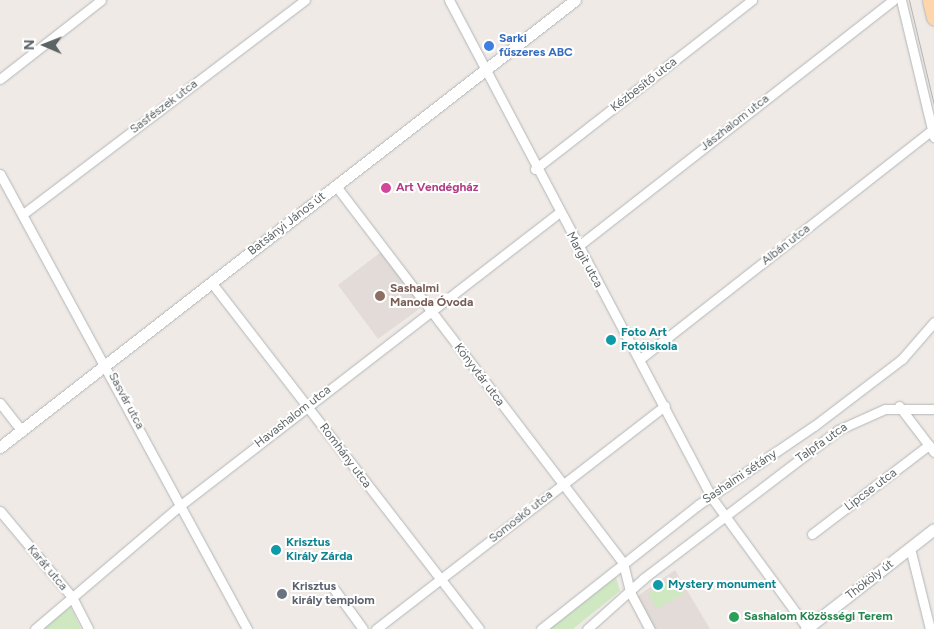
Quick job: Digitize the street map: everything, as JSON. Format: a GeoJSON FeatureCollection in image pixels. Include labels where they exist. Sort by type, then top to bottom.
{"type":"FeatureCollection","features":[{"type":"Feature","properties":{"kind":"main road"},"geometry":{"type":"LineString","coordinates":[[930,0],[934,18]]}},
{"type":"Feature","properties":{"kind":"street"},"geometry":{"type":"LineString","coordinates":[[0,79],[101,0]]}},
{"type":"Feature","properties":{"kind":"street","name":"Sasfészek utca"},"geometry":{"type":"LineString","coordinates":[[23,214],[305,0]]}},
{"type":"Feature","properties":{"kind":"street","name":"Margit utca"},"geometry":{"type":"LineString","coordinates":[[450,0],[558,213],[640,359],[712,498],[770,581],[807,629]]}},
{"type":"Feature","properties":{"kind":"street","name":"Batsányi János út"},"geometry":{"type":"LineString","coordinates":[[0,447],[575,0]]}},
{"type":"Feature","properties":{"kind":"street","name":"Kézbesítő utca"},"geometry":{"type":"LineString","coordinates":[[535,169],[752,0]]}},
{"type":"Feature","properties":{"kind":"street","name":"Jászhalom utca"},"geometry":{"type":"LineString","coordinates":[[577,247],[893,0]]}},
{"type":"Feature","properties":{"kind":"street"},"geometry":{"type":"LineString","coordinates":[[901,0],[933,134]]}},
{"type":"Feature","properties":{"kind":"street","name":"Albán utca"},"geometry":{"type":"LineString","coordinates":[[640,359],[933,134]]}},
{"type":"Feature","properties":{"kind":"street","name":"Sasvár utca"},"geometry":{"type":"LineString","coordinates":[[0,174],[106,364],[247,629]]}},
{"type":"Feature","properties":{"kind":"street","name":"Könyvtár utca"},"geometry":{"type":"LineString","coordinates":[[336,186],[623,563]]}},
{"type":"Feature","properties":{"kind":"street"},"geometry":{"type":"LineString","coordinates":[[0,194],[8,188]]}},
{"type":"Feature","properties":{"kind":"street","name":"Havashalom utca"},"geometry":{"type":"LineString","coordinates":[[35,629],[182,504],[558,213]]}},
{"type":"Feature","properties":{"kind":"street","name":"Romhány utca"},"geometry":{"type":"LineString","coordinates":[[211,282],[479,629]]}},
{"type":"Feature","properties":{"kind":"street","name":"Sashalmi sétány"},"geometry":{"type":"LineString","coordinates":[[541,629],[623,563],[814,426],[902,358],[934,322]]}},
{"type":"Feature","properties":{"kind":"street"},"geometry":{"type":"LineString","coordinates":[[0,403],[22,431]]}},
{"type":"Feature","properties":{"kind":"street","name":"Somoskő utca"},"geometry":{"type":"LineString","coordinates":[[376,629],[665,406]]}},
{"type":"Feature","properties":{"kind":"street"},"geometry":{"type":"LineString","coordinates":[[899,406],[931,449]]}},
{"type":"Feature","properties":{"kind":"street","name":"Talpfa utca"},"geometry":{"type":"LineString","coordinates":[[724,516],[824,440],[872,412],[899,406],[934,409]]}},
{"type":"Feature","properties":{"kind":"street"},"geometry":{"type":"LineString","coordinates":[[814,426],[824,440]]}},
{"type":"Feature","properties":{"kind":"street","name":"Lipcse utca"},"geometry":{"type":"LineString","coordinates":[[812,534],[931,449]]}},
{"type":"Feature","properties":{"kind":"street","name":"Karát utca"},"geometry":{"type":"LineString","coordinates":[[0,511],[72,597],[88,629]]}},
{"type":"Feature","properties":{"kind":"street","name":"Sashalmi sétány"},"geometry":{"type":"LineString","coordinates":[[588,629],[631,594],[644,578],[724,516]]}},
{"type":"Feature","properties":{"kind":"street","name":"Thököly út"},"geometry":{"type":"LineString","coordinates":[[807,629],[934,530]]}},
{"type":"Feature","properties":{"kind":"street"},"geometry":{"type":"LineString","coordinates":[[910,548],[930,629]]}},
{"type":"Feature","properties":{"kind":"street"},"geometry":{"type":"LineString","coordinates":[[623,563],[631,594],[650,629]]}},
{"type":"Feature","properties":{"kind":"street"},"geometry":{"type":"LineString","coordinates":[[334,589],[363,629]]}},
{"type":"Feature","properties":{"kind":"shaded area","name":"Sashalmi Manoda Óvoda"},"geometry":{"type":"Polygon","coordinates":[[[381,252],[422,307],[378,339],[338,285],[381,252]]]}},
{"type":"Feature","properties":{"kind":"shaded area"},"geometry":{"type":"Polygon","coordinates":[[[675,570],[710,629],[655,629],[636,597],[675,570]]]}},
{"type":"Feature","properties":{"kind":"green space"},"geometry":{"type":"Polygon","coordinates":[[[615,574],[620,591],[573,629],[544,629],[615,574]]]}},
{"type":"Feature","properties":{"kind":"green space"},"geometry":{"type":"Polygon","coordinates":[[[676,577],[685,593],[657,609],[648,593],[676,577]]]}},
{"type":"Feature","properties":{"kind":"green space"},"geometry":{"type":"Polygon","coordinates":[[[69,603],[81,629],[40,629],[69,603]]]}},
{"type":"Feature","properties":{"kind":"tram line"},"geometry":{"type":"LineString","coordinates":[[909,0],[934,105]]}},
{"type":"Feature","properties":{"kind":"place","name":"Sarki fűszeres ABC"},"geometry":{"type":"Point","coordinates":[489,46]}},
{"type":"Feature","properties":{"kind":"place","name":"Art Vendégház"},"geometry":{"type":"Point","coordinates":[386,188]}},
{"type":"Feature","properties":{"kind":"place","name":"Sashalmi Manoda Óvoda"},"geometry":{"type":"Point","coordinates":[380,296]}},
{"type":"Feature","properties":{"kind":"place","name":"Foto Art Fotóiskola"},"geometry":{"type":"Point","coordinates":[611,340]}},
{"type":"Feature","properties":{"kind":"place","name":"Krisztus Király Zárda"},"geometry":{"type":"Point","coordinates":[276,550]}},
{"type":"Feature","properties":{"kind":"place","name":"Mystery monument"},"geometry":{"type":"Point","coordinates":[658,585]}},
{"type":"Feature","properties":{"kind":"place","name":"Krisztus király templom"},"geometry":{"type":"Point","coordinates":[282,594]}},
{"type":"Feature","properties":{"kind":"place","name":"Sashalom Közösségi Terem"},"geometry":{"type":"Point","coordinates":[734,617]}}]}
